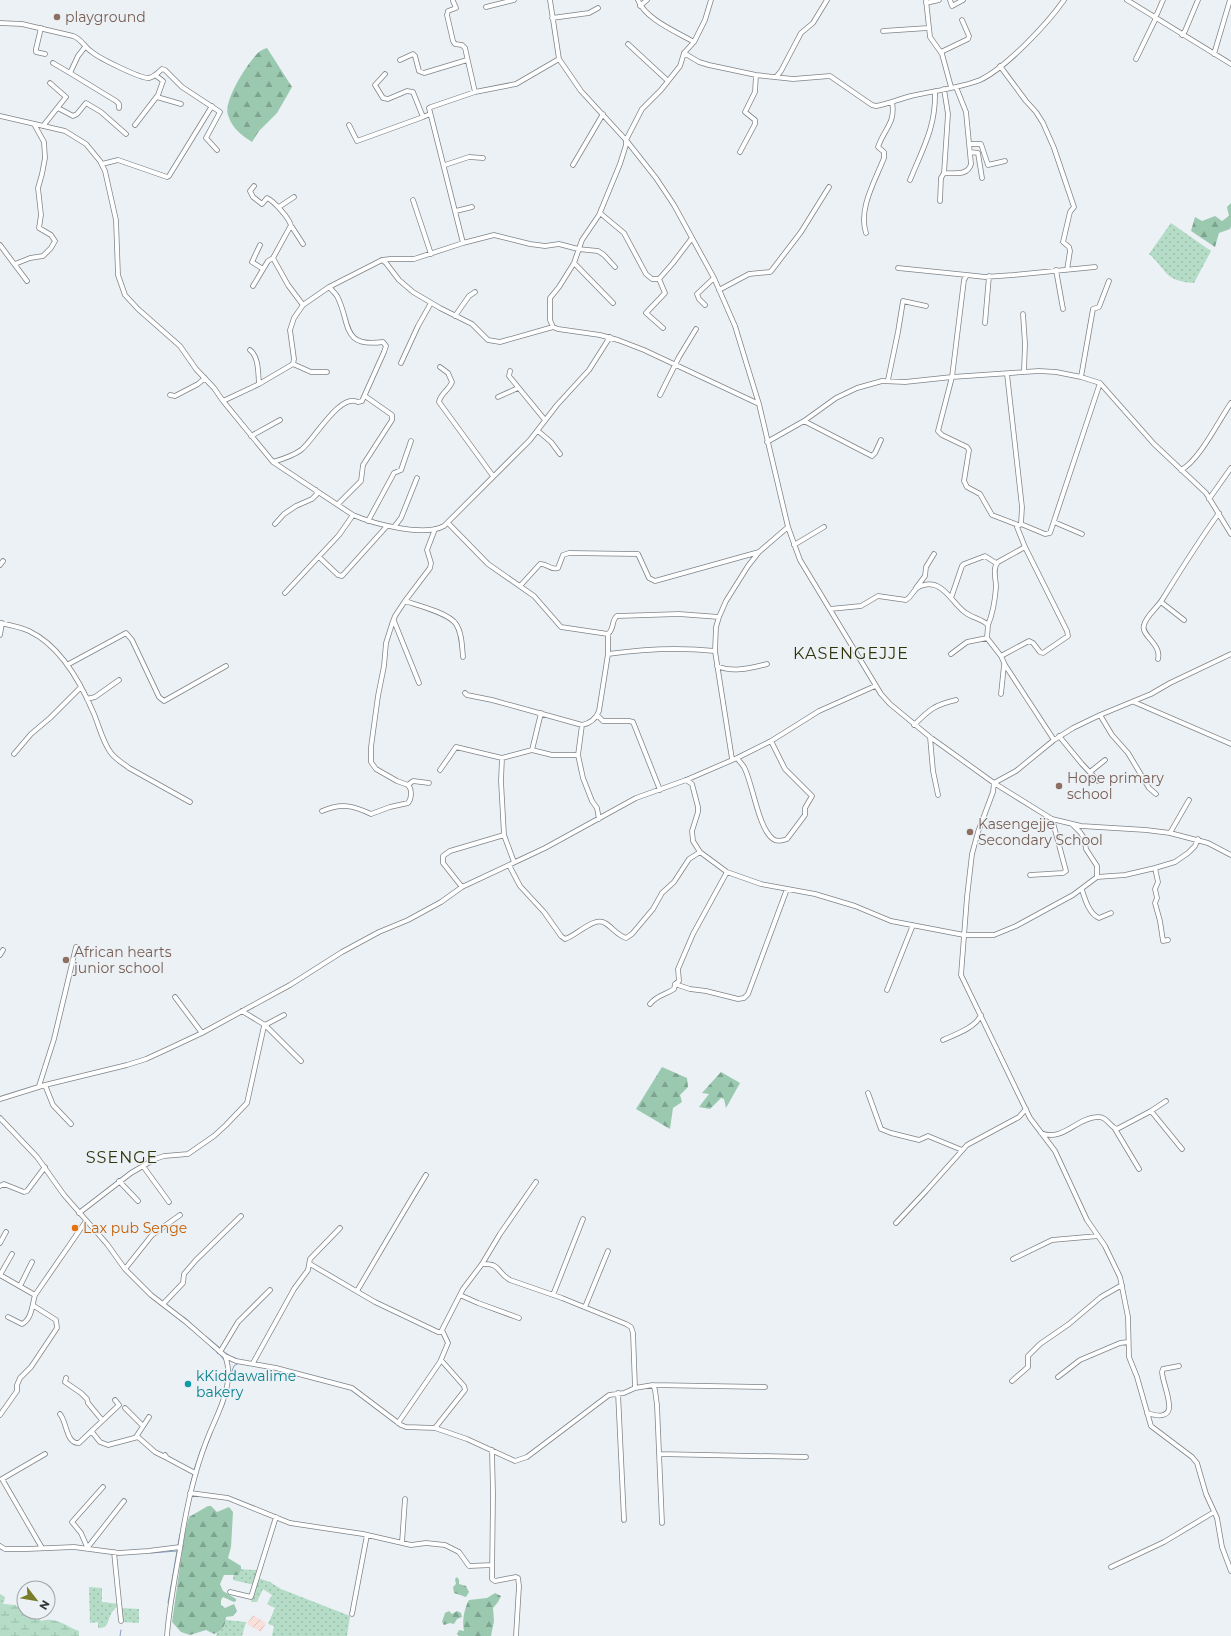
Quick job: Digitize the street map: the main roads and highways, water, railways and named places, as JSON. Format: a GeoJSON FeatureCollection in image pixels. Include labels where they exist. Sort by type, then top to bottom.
{"type":"FeatureCollection","features":[{"type":"Feature","properties":{"kind":"waterway"},"geometry":{"type":"LineString","coordinates":[[184,1317],[203,1334]]}},
{"type":"Feature","properties":{"kind":"waterway"},"geometry":{"type":"LineString","coordinates":[[186,1325],[198,1335]]}},
{"type":"Feature","properties":{"kind":"waterway"},"geometry":{"type":"LineString","coordinates":[[207,1337],[220,1348]]}},
{"type":"Feature","properties":{"kind":"waterway"},"geometry":{"type":"LineString","coordinates":[[210,1346],[214,1350]]}},
{"type":"Feature","properties":{"kind":"waterway"},"geometry":{"type":"LineString","coordinates":[[223,1351],[230,1356]]}},
{"type":"Feature","properties":{"kind":"waterway"},"geometry":{"type":"LineString","coordinates":[[220,1355],[225,1361]]}},
{"type":"Feature","properties":{"kind":"waterway"},"geometry":{"type":"LineString","coordinates":[[233,1357],[237,1359]]}},
{"type":"Feature","properties":{"kind":"waterway"},"geometry":{"type":"LineString","coordinates":[[230,1376],[234,1366],[239,1363]]}},
{"type":"Feature","properties":{"kind":"waterway"},"geometry":{"type":"LineString","coordinates":[[224,1405],[225,1401]]}},
{"type":"Feature","properties":{"kind":"waterway"},"geometry":{"type":"LineString","coordinates":[[217,1421],[223,1407]]}},
{"type":"Feature","properties":{"kind":"waterway"},"geometry":{"type":"LineString","coordinates":[[205,1451],[212,1433]]}},
{"type":"Feature","properties":{"kind":"waterway"},"geometry":{"type":"LineString","coordinates":[[194,1470],[201,1449]]}},
{"type":"Feature","properties":{"kind":"waterway"},"geometry":{"type":"LineString","coordinates":[[190,1486],[193,1474]]}},
{"type":"Feature","properties":{"kind":"waterway"},"geometry":{"type":"LineString","coordinates":[[181,1531],[182,1525]]}},
{"type":"Feature","properties":{"kind":"waterway"},"geometry":{"type":"LineString","coordinates":[[178,1545],[180,1534]]}},
{"type":"Feature","properties":{"kind":"waterway"},"geometry":{"type":"LineString","coordinates":[[151,1553],[177,1551],[168,1603]]}},
{"type":"Feature","properties":{"kind":"waterway"},"geometry":{"type":"LineString","coordinates":[[120,1636],[121,1630]]}},
{"type":"Feature","properties":{"kind":"place","name":"playground"},"geometry":{"type":"Point","coordinates":[57,17]}},
{"type":"Feature","properties":{"kind":"place","name":"Hope primary school"},"geometry":{"type":"Point","coordinates":[1059,786]}},
{"type":"Feature","properties":{"kind":"place","name":"Kasengejje Secondary School"},"geometry":{"type":"Point","coordinates":[970,832]}},
{"type":"Feature","properties":{"kind":"place","name":"African hearts junior school"},"geometry":{"type":"Point","coordinates":[66,960]}},
{"type":"Feature","properties":{"kind":"place","name":"Lax pub Senge"},"geometry":{"type":"Point","coordinates":[75,1228]}},
{"type":"Feature","properties":{"kind":"place","name":"kKiddawalime bakery"},"geometry":{"type":"Point","coordinates":[188,1384]}},
{"type":"Feature","properties":{"kind":"district","name":"KASENGEJJE"},"geometry":{"type":"Point","coordinates":[851,653]}},
{"type":"Feature","properties":{"kind":"district","name":"SSENGE"},"geometry":{"type":"Point","coordinates":[122,1157]}}]}
